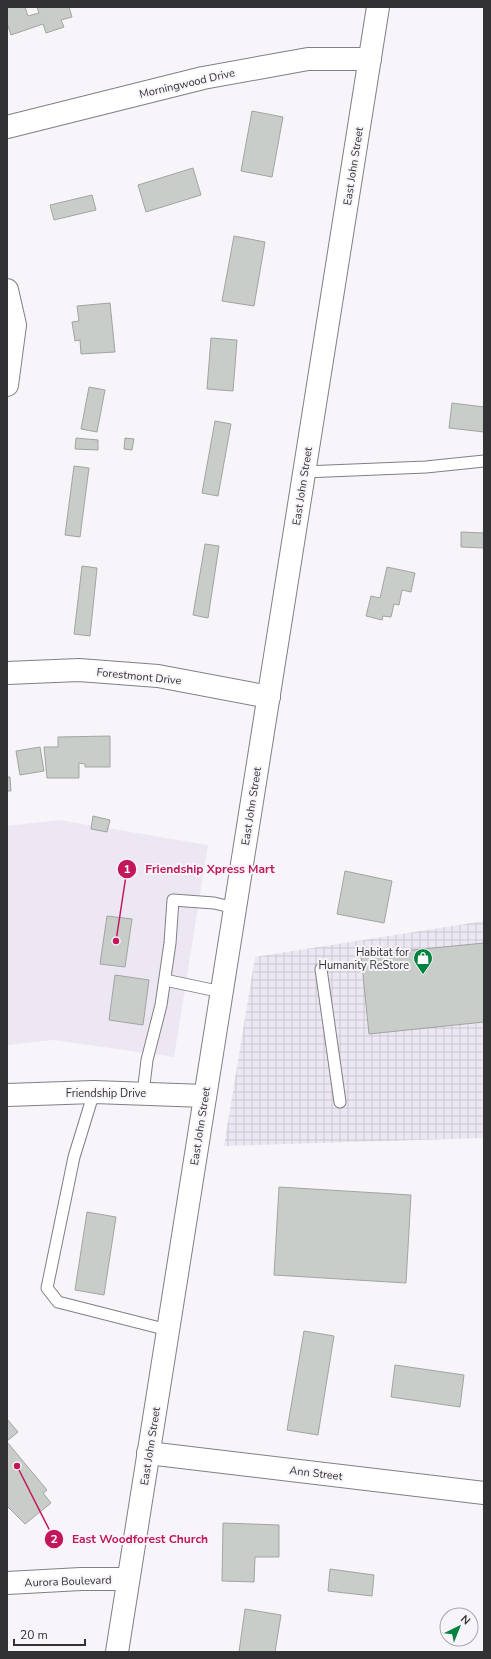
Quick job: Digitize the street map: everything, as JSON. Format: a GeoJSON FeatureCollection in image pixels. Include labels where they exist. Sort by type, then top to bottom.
{"type":"FeatureCollection","features":[{"type":"Feature","properties":{"kind":"main road","name":"East John Street"},"geometry":{"type":"LineString","coordinates":[[117,1652],[378,7]]}},
{"type":"Feature","properties":{"kind":"main road","name":"Morningwood Drive"},"geometry":{"type":"LineString","coordinates":[[7,128],[203,78],[308,59],[370,59]]}},
{"type":"Feature","properties":{"kind":"main road"},"geometry":{"type":"LineString","coordinates":[[7,290],[15,325],[7,385]]}},
{"type":"Feature","properties":{"kind":"main road","name":"Forestmont Drive"},"geometry":{"type":"LineString","coordinates":[[7,673],[79,670],[158,676],[269,696]]}},
{"type":"Feature","properties":{"kind":"main road","name":"Friendship Drive"},"geometry":{"type":"LineString","coordinates":[[7,1095],[94,1092],[205,1096]]}},
{"type":"Feature","properties":{"kind":"main road","name":"Ann Street"},"geometry":{"type":"LineString","coordinates":[[148,1453],[484,1493]]}},
{"type":"Feature","properties":{"kind":"main road","name":"Aurora Boulevard"},"geometry":{"type":"LineString","coordinates":[[7,1584],[81,1579],[128,1579]]}},
{"type":"Feature","properties":{"kind":"lane"},"geometry":{"type":"LineString","coordinates":[[304,472],[426,467],[484,461]]}},
{"type":"Feature","properties":{"kind":"lane"},"geometry":{"type":"LineString","coordinates":[[143,1093],[147,1060],[161,1005],[165,980],[173,900],[214,903],[235,908]]}},
{"type":"Feature","properties":{"kind":"lane"},"geometry":{"type":"LineString","coordinates":[[322,968],[340,1102]]}},
{"type":"Feature","properties":{"kind":"lane"},"geometry":{"type":"LineString","coordinates":[[165,980],[222,992]]}},
{"type":"Feature","properties":{"kind":"lane"},"geometry":{"type":"LineString","coordinates":[[94,1092],[74,1157],[47,1288],[58,1302],[168,1330]]}},
{"type":"Feature","properties":{"kind":"shaded area"},"geometry":{"type":"Polygon","coordinates":[[[59,820],[208,845],[174,1057],[53,1040],[7,1045],[7,826],[59,820]]]}},
{"type":"Feature","properties":{"kind":"shaded area"},"geometry":{"type":"Polygon","coordinates":[[[484,921],[484,1138],[224,1146],[255,957],[484,921]]]}},
{"type":"Feature","properties":{"kind":"building"},"geometry":{"type":"Polygon","coordinates":[[[25,7],[28,16],[39,13],[37,7],[69,7],[72,17],[61,20],[64,27],[46,33],[43,24],[11,35],[7,23],[7,8],[25,7]]]}},
{"type":"Feature","properties":{"kind":"building"},"geometry":{"type":"Polygon","coordinates":[[[252,111],[283,117],[272,177],[241,171],[252,111]]]}},
{"type":"Feature","properties":{"kind":"building"},"geometry":{"type":"Polygon","coordinates":[[[193,168],[201,195],[146,212],[138,185],[193,168]]]}},
{"type":"Feature","properties":{"kind":"building"},"geometry":{"type":"Polygon","coordinates":[[[92,195],[96,210],[54,220],[50,205],[92,195]]]}},
{"type":"Feature","properties":{"kind":"building"},"geometry":{"type":"Polygon","coordinates":[[[234,236],[265,242],[254,306],[222,301],[234,236]]]}},
{"type":"Feature","properties":{"kind":"building"},"geometry":{"type":"Polygon","coordinates":[[[110,303],[115,352],[81,354],[80,340],[75,341],[72,322],[79,321],[77,306],[110,303]]]}},
{"type":"Feature","properties":{"kind":"building"},"geometry":{"type":"Polygon","coordinates":[[[211,338],[237,340],[233,391],[207,389],[211,338]]]}},
{"type":"Feature","properties":{"kind":"building"},"geometry":{"type":"Polygon","coordinates":[[[89,387],[105,390],[97,432],[81,429],[89,387]]]}},
{"type":"Feature","properties":{"kind":"building"},"geometry":{"type":"Polygon","coordinates":[[[452,403],[484,407],[484,432],[449,428],[452,403]]]}},
{"type":"Feature","properties":{"kind":"building"},"geometry":{"type":"Polygon","coordinates":[[[215,421],[231,424],[218,496],[202,493],[215,421]]]}},
{"type":"Feature","properties":{"kind":"building"},"geometry":{"type":"Polygon","coordinates":[[[76,438],[98,440],[98,450],[75,449],[76,438]]]}},
{"type":"Feature","properties":{"kind":"building"},"geometry":{"type":"Polygon","coordinates":[[[125,438],[134,439],[132,450],[124,449],[125,438]]]}},
{"type":"Feature","properties":{"kind":"building"},"geometry":{"type":"Polygon","coordinates":[[[74,466],[89,468],[80,537],[65,535],[74,466]]]}},
{"type":"Feature","properties":{"kind":"building"},"geometry":{"type":"Polygon","coordinates":[[[461,532],[484,533],[484,548],[461,547],[461,532]]]}},
{"type":"Feature","properties":{"kind":"building"},"geometry":{"type":"Polygon","coordinates":[[[205,544],[219,546],[208,618],[193,615],[205,544]]]}},
{"type":"Feature","properties":{"kind":"building"},"geometry":{"type":"Polygon","coordinates":[[[82,566],[97,568],[90,636],[74,634],[82,566]]]}},
{"type":"Feature","properties":{"kind":"building"},"geometry":{"type":"Polygon","coordinates":[[[387,567],[415,573],[411,592],[402,590],[399,605],[394,604],[391,617],[383,616],[382,620],[366,616],[371,596],[380,598],[387,567]]]}},
{"type":"Feature","properties":{"kind":"building"},"geometry":{"type":"Polygon","coordinates":[[[110,736],[110,767],[85,767],[85,764],[79,763],[79,778],[47,778],[44,747],[58,747],[58,737],[110,736]]]}},
{"type":"Feature","properties":{"kind":"building"},"geometry":{"type":"Polygon","coordinates":[[[40,747],[44,771],[20,775],[16,751],[40,747]]]}},
{"type":"Feature","properties":{"kind":"building"},"geometry":{"type":"Polygon","coordinates":[[[7,777],[10,777],[11,791],[7,791],[7,777]]]}},
{"type":"Feature","properties":{"kind":"building"},"geometry":{"type":"Polygon","coordinates":[[[93,816],[110,820],[107,832],[91,829],[93,816]]]}},
{"type":"Feature","properties":{"kind":"building"},"geometry":{"type":"Polygon","coordinates":[[[345,871],[392,881],[384,923],[337,914],[345,871]]]}},
{"type":"Feature","properties":{"kind":"building"},"geometry":{"type":"Polygon","coordinates":[[[107,916],[132,919],[125,967],[100,964],[107,916]]]}},
{"type":"Feature","properties":{"kind":"building","name":"Habitat for Humanity ReStore"},"geometry":{"type":"Polygon","coordinates":[[[484,943],[484,1022],[369,1034],[361,955],[484,943]]]}},
{"type":"Feature","properties":{"kind":"building"},"geometry":{"type":"Polygon","coordinates":[[[115,975],[149,980],[143,1025],[109,1020],[115,975]]]}},
{"type":"Feature","properties":{"kind":"building"},"geometry":{"type":"Polygon","coordinates":[[[279,1187],[411,1195],[406,1283],[274,1275],[279,1187]]]}},
{"type":"Feature","properties":{"kind":"building"},"geometry":{"type":"Polygon","coordinates":[[[87,1212],[116,1217],[104,1295],[75,1290],[87,1212]]]}},
{"type":"Feature","properties":{"kind":"building"},"geometry":{"type":"Polygon","coordinates":[[[304,1331],[334,1336],[318,1435],[287,1430],[304,1331]]]}},
{"type":"Feature","properties":{"kind":"building"},"geometry":{"type":"Polygon","coordinates":[[[395,1365],[464,1375],[460,1407],[391,1397],[395,1365]]]}},
{"type":"Feature","properties":{"kind":"building"},"geometry":{"type":"Polygon","coordinates":[[[7,1419],[18,1432],[7,1441],[7,1419]]]}},
{"type":"Feature","properties":{"kind":"building"},"geometry":{"type":"Polygon","coordinates":[[[7,1442],[47,1490],[43,1493],[51,1503],[25,1524],[7,1506],[7,1442]]]}},
{"type":"Feature","properties":{"kind":"building"},"geometry":{"type":"Polygon","coordinates":[[[223,1523],[279,1525],[279,1557],[255,1557],[254,1582],[222,1581],[223,1523]]]}},
{"type":"Feature","properties":{"kind":"building"},"geometry":{"type":"Polygon","coordinates":[[[330,1569],[374,1575],[372,1596],[328,1591],[330,1569]]]}},
{"type":"Feature","properties":{"kind":"building"},"geometry":{"type":"Polygon","coordinates":[[[245,1609],[281,1615],[275,1652],[239,1652],[245,1609]]]}},
{"type":"Feature","properties":{"kind":"place","name":"Friendship Xpress Mart"},"geometry":{"type":"Point","coordinates":[116,941]}},
{"type":"Feature","properties":{"kind":"place","name":"Habitat for Humanity ReStore"},"geometry":{"type":"Point","coordinates":[423,975]}},
{"type":"Feature","properties":{"kind":"place","name":"East Woodforest Church"},"geometry":{"type":"Point","coordinates":[17,1466]}}]}
